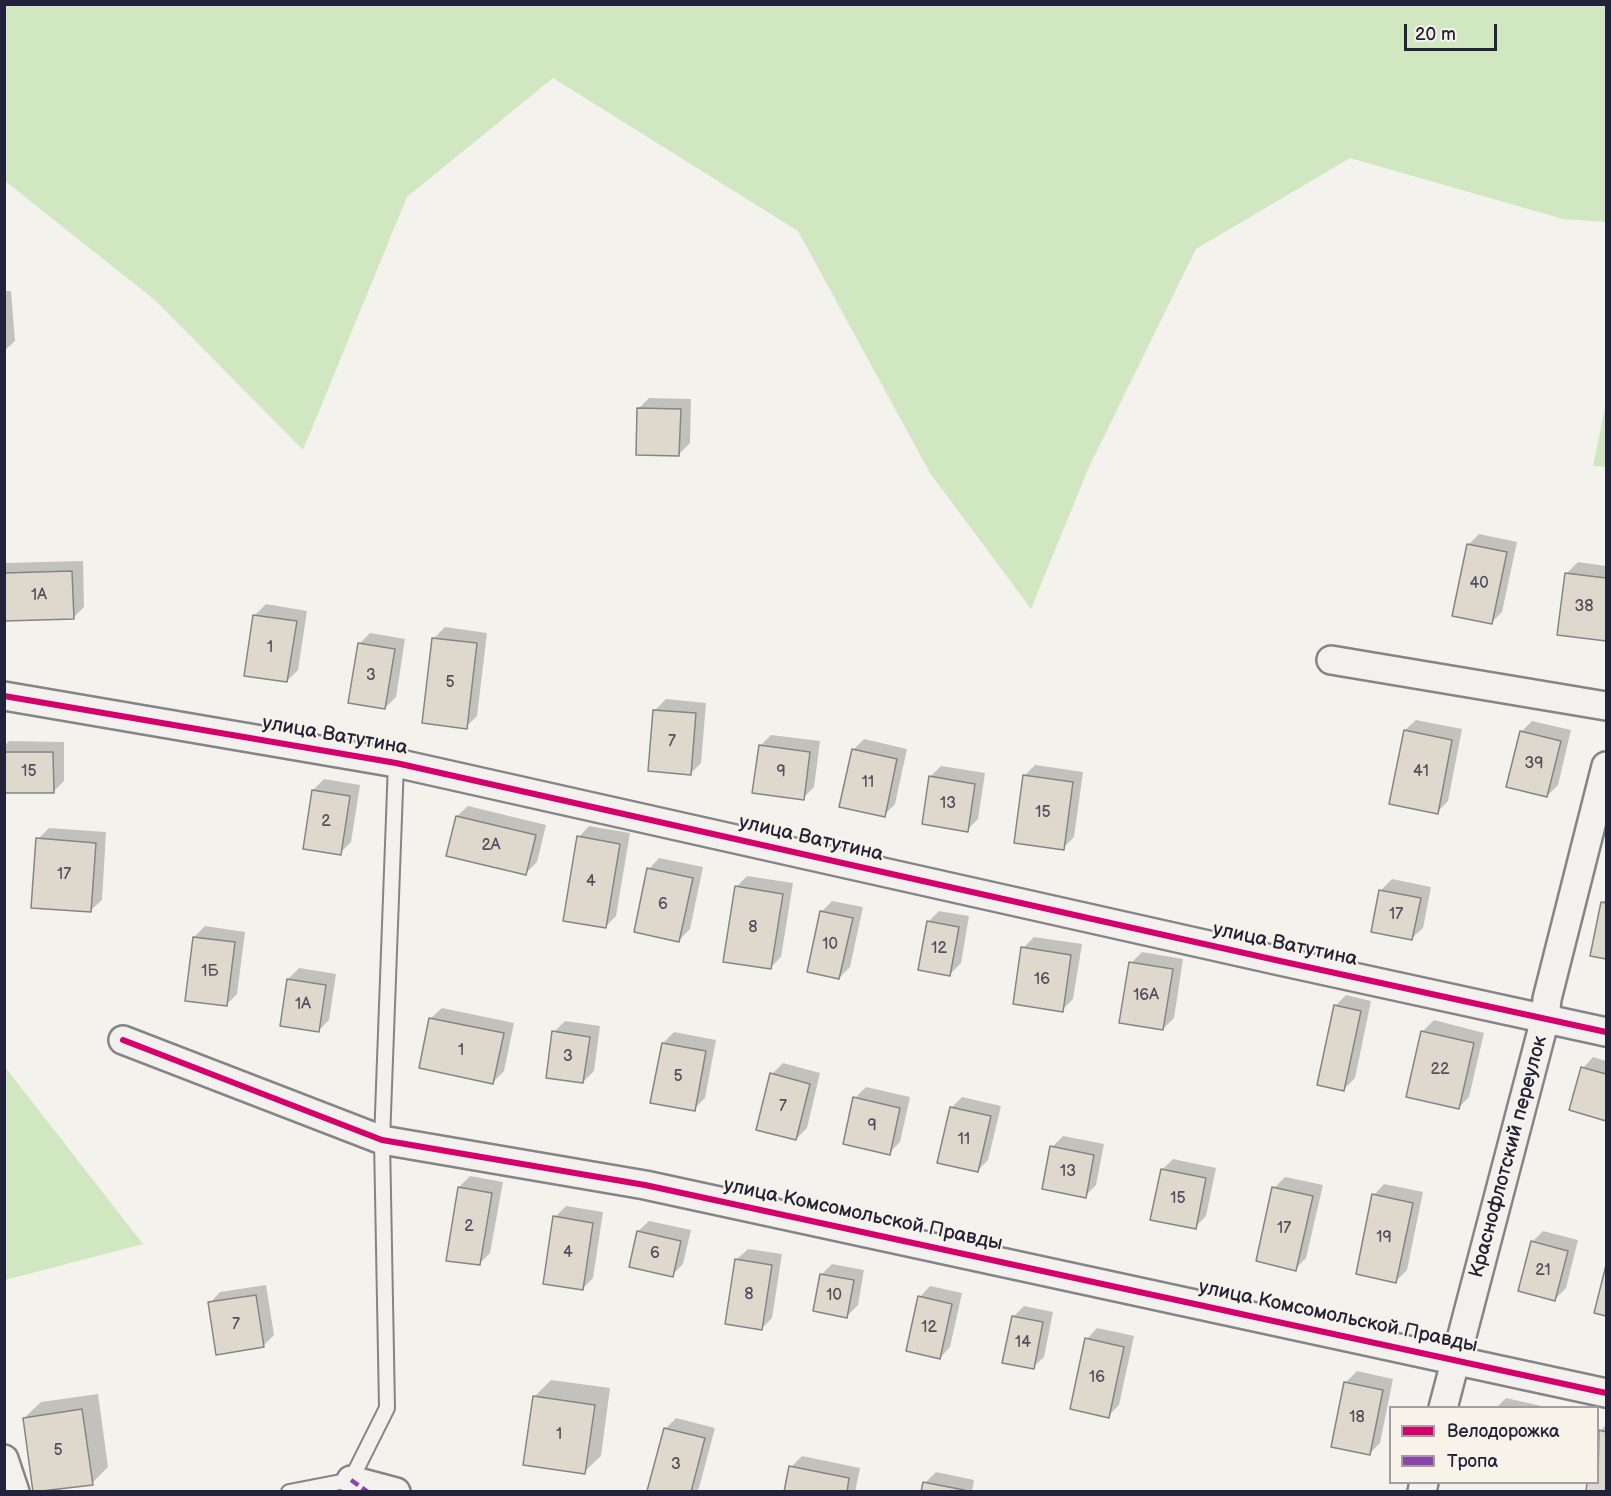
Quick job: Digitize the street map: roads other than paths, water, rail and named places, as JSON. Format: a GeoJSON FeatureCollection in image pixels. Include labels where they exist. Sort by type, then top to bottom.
{"type":"FeatureCollection","features":[{"type":"Feature","properties":{"kind":"street"},"geometry":{"type":"LineString","coordinates":[[1331,660],[1606,706]]}},
{"type":"Feature","properties":{"kind":"street","name":"улица Ватутина"},"geometry":{"type":"LineString","coordinates":[[4,696],[396,763],[1606,1032]]}},
{"type":"Feature","properties":{"kind":"street","name":"Краснофлотский переулок"},"geometry":{"type":"LineString","coordinates":[[1443,1406],[1545,1019],[1547,999],[1606,766]]}},
{"type":"Feature","properties":{"kind":"street","name":"улица Комсомольской Правды"},"geometry":{"type":"LineString","coordinates":[[123,1040],[382,1140],[645,1185],[1606,1393]]}},
{"type":"Feature","properties":{"kind":"street"},"geometry":{"type":"LineString","coordinates":[[4,1459],[15,1491]]}},
{"type":"Feature","properties":{"kind":"street"},"geometry":{"type":"LineString","coordinates":[[351,1480],[396,1491]]}},
{"type":"Feature","properties":{"kind":"lane"},"geometry":{"type":"LineString","coordinates":[[289,1491],[351,1480],[387,1408],[382,1140],[396,763]]}}]}
